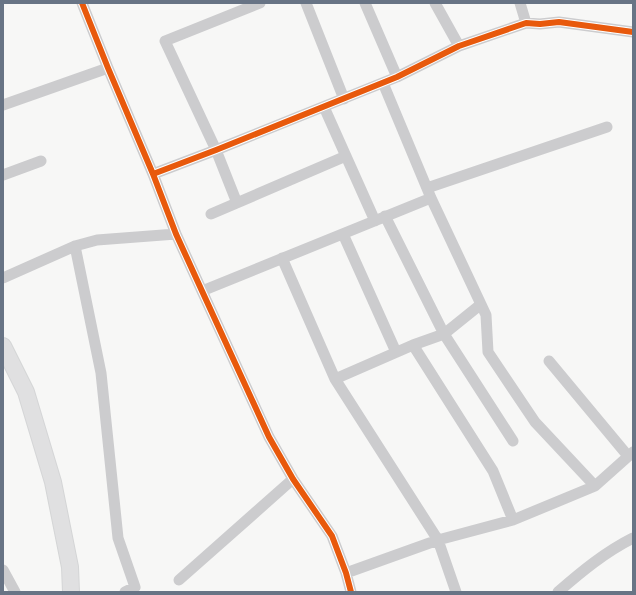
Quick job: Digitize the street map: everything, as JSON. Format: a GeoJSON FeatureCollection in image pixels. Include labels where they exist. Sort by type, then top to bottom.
{"type":"FeatureCollection","features":[{"type":"Feature","properties":{"kind":"street"},"geometry":{"type":"LineString","coordinates":[[82,3],[153,174],[176,234],[202,291],[269,437],[293,479],[332,536],[346,572],[351,592]]}},
{"type":"Feature","properties":{"kind":"street"},"geometry":{"type":"LineString","coordinates":[[237,203],[216,150],[165,41],[260,3]]}},
{"type":"Feature","properties":{"kind":"street"},"geometry":{"type":"LineString","coordinates":[[306,3],[344,99]]}},
{"type":"Feature","properties":{"kind":"street"},"geometry":{"type":"LineString","coordinates":[[365,3],[397,77]]}},
{"type":"Feature","properties":{"kind":"street"},"geometry":{"type":"LineString","coordinates":[[435,3],[459,46]]}},
{"type":"Feature","properties":{"kind":"street"},"geometry":{"type":"LineString","coordinates":[[520,3],[526,23]]}},
{"type":"Feature","properties":{"kind":"street"},"geometry":{"type":"LineString","coordinates":[[153,174],[397,77],[459,46],[526,23],[540,24],[559,22],[633,32]]}},
{"type":"Feature","properties":{"kind":"street"},"geometry":{"type":"LineString","coordinates":[[3,106],[108,68]]}},
{"type":"Feature","properties":{"kind":"street"},"geometry":{"type":"LineString","coordinates":[[382,83],[429,193],[480,305],[486,315],[488,352],[535,422],[595,486]]}},
{"type":"Feature","properties":{"kind":"street"},"geometry":{"type":"LineString","coordinates":[[324,107],[375,221]]}},
{"type":"Feature","properties":{"kind":"street"},"geometry":{"type":"LineString","coordinates":[[202,291],[375,221],[429,193],[607,127]]}},
{"type":"Feature","properties":{"kind":"street"},"geometry":{"type":"LineString","coordinates":[[211,214],[346,156]]}},
{"type":"Feature","properties":{"kind":"street"},"geometry":{"type":"LineString","coordinates":[[3,175],[41,161]]}},
{"type":"Feature","properties":{"kind":"street"},"geometry":{"type":"LineString","coordinates":[[385,216],[444,334],[513,441]]}},
{"type":"Feature","properties":{"kind":"street"},"geometry":{"type":"LineString","coordinates":[[3,278],[75,246],[97,240],[176,234]]}},
{"type":"Feature","properties":{"kind":"street"},"geometry":{"type":"LineString","coordinates":[[343,234],[396,352]]}},
{"type":"Feature","properties":{"kind":"street"},"geometry":{"type":"LineString","coordinates":[[75,246],[102,373],[118,538],[135,587],[125,592]]}},
{"type":"Feature","properties":{"kind":"street"},"geometry":{"type":"LineString","coordinates":[[282,258],[335,380],[438,540],[456,592]]}},
{"type":"Feature","properties":{"kind":"street"},"geometry":{"type":"LineString","coordinates":[[335,380],[412,345],[444,334],[480,305]]}},
{"type":"Feature","properties":{"kind":"street"},"geometry":{"type":"LineString","coordinates":[[412,345],[493,471],[513,520]]}},
{"type":"Feature","properties":{"kind":"street"},"geometry":{"type":"LineString","coordinates":[[3,346],[26,392],[53,482],[70,567],[71,592]]}},
{"type":"Feature","properties":{"kind":"street"},"geometry":{"type":"LineString","coordinates":[[346,572],[438,540],[513,520],[595,486],[630,454],[550,360]]}},
{"type":"Feature","properties":{"kind":"street"},"geometry":{"type":"LineString","coordinates":[[179,580],[293,479]]}},
{"type":"Feature","properties":{"kind":"street"},"geometry":{"type":"LineString","coordinates":[[558,592],[578,574],[633,538]]}},
{"type":"Feature","properties":{"kind":"street"},"geometry":{"type":"LineString","coordinates":[[3,570],[15,592]]}},
{"type":"Feature","properties":{"kind":"cycle path"},"geometry":{"type":"LineString","coordinates":[[82,3],[153,174],[176,234],[202,291],[269,437],[293,479],[332,536],[346,573],[351,592]]}},
{"type":"Feature","properties":{"kind":"cycle path"},"geometry":{"type":"LineString","coordinates":[[153,174],[397,77],[459,46],[526,23],[540,24],[559,22],[633,32]]}}]}
